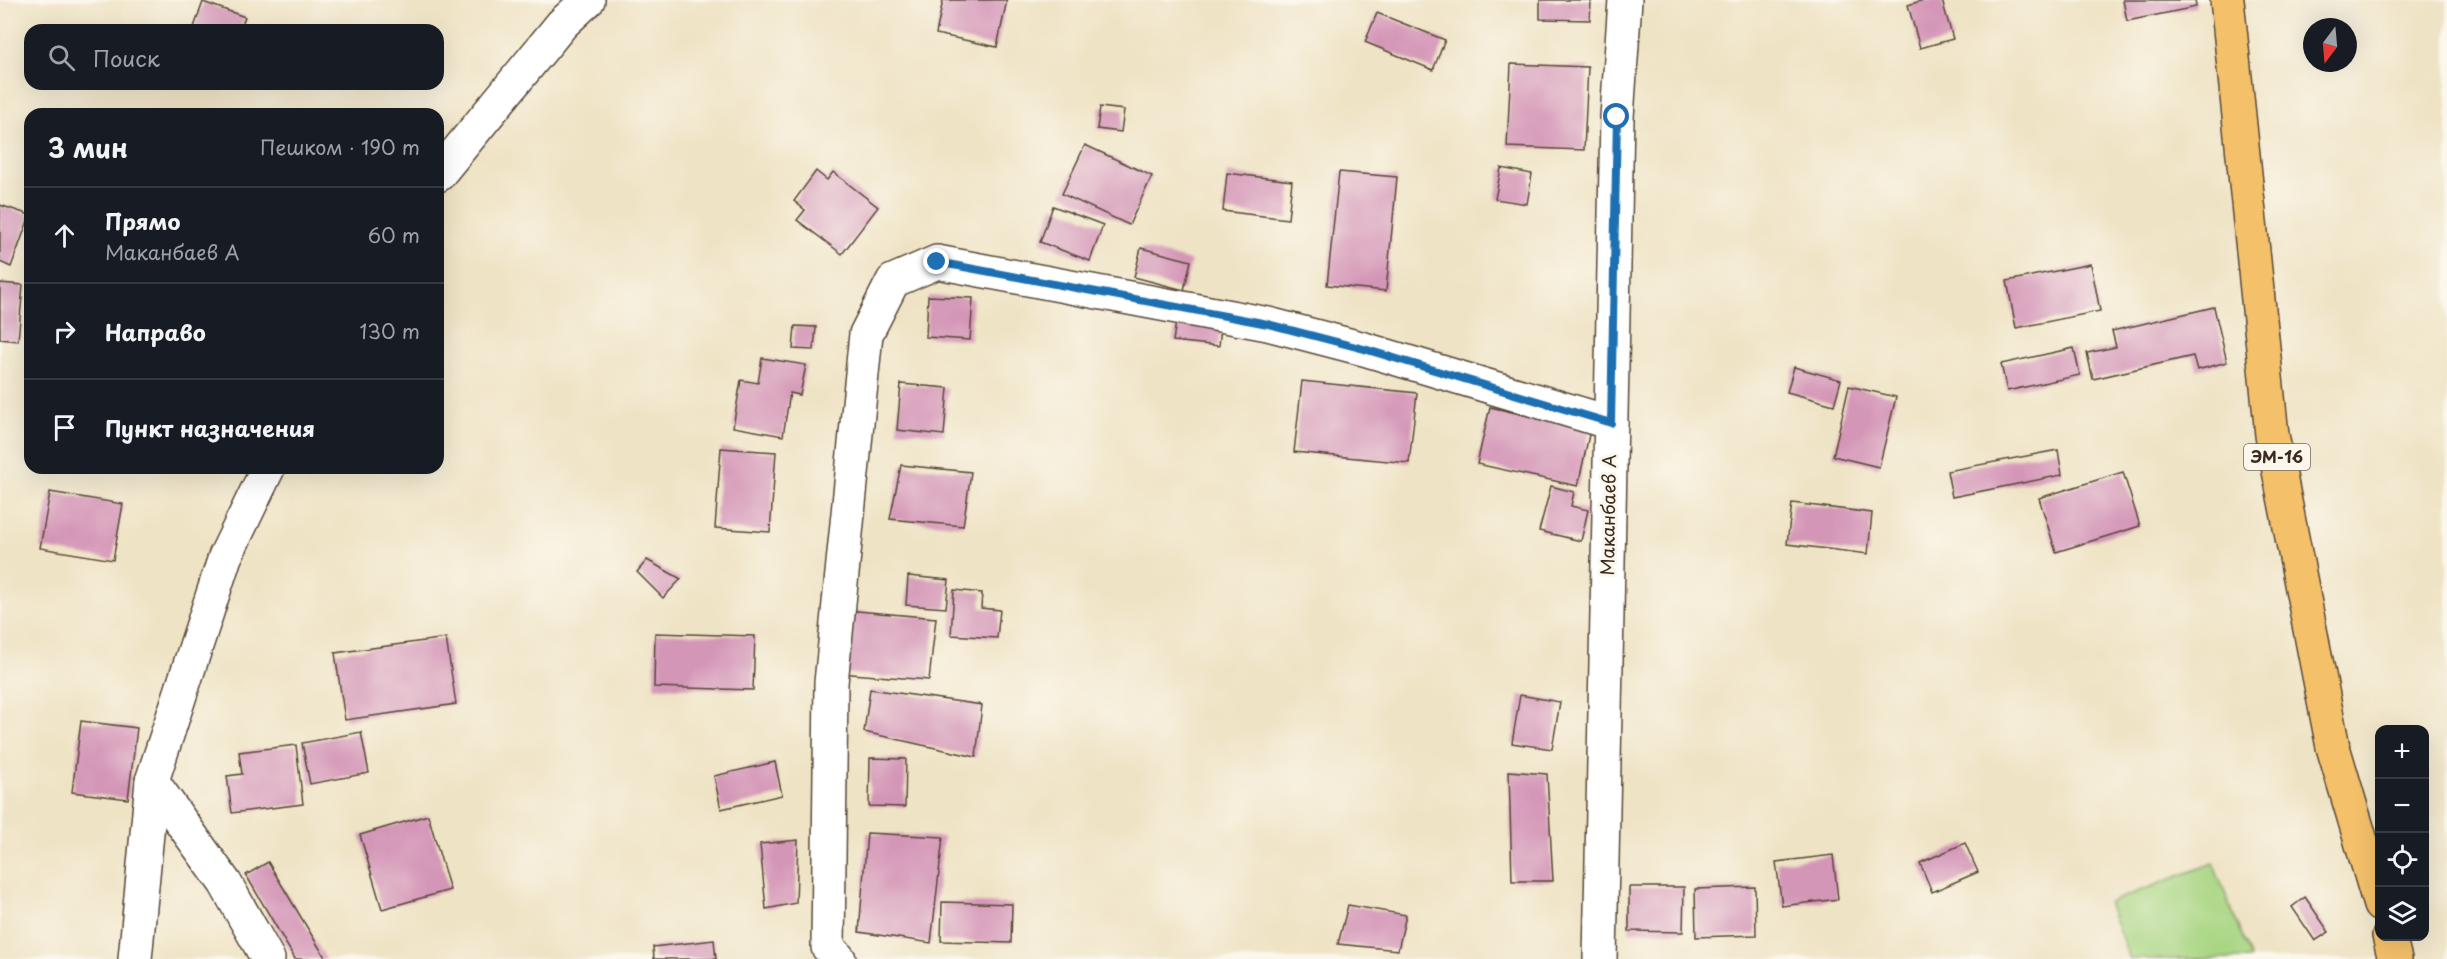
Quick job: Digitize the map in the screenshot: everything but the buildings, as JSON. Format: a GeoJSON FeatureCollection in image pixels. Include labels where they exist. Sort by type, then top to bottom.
{"type":"FeatureCollection","features":[{"type":"Feature","properties":{"kind":"highway","name":"ЭМ-16"},"geometry":{"type":"LineString","coordinates":[[2227,0],[2272,435],[2333,747],[2375,891]]}},
{"type":"Feature","properties":{"kind":"highway"},"geometry":{"type":"LineString","coordinates":[[2391,941],[2396,959]]}},
{"type":"Feature","properties":{"kind":"street"},"geometry":{"type":"LineString","coordinates":[[444,168],[562,24],[588,0]]}},
{"type":"Feature","properties":{"kind":"street","name":"Маканбаев А"},"geometry":{"type":"LineString","coordinates":[[1600,959],[1617,117],[1625,0]]}},
{"type":"Feature","properties":{"kind":"street"},"geometry":{"type":"LineString","coordinates":[[839,959],[828,947],[831,683],[866,334],[893,281],[937,262],[1268,324],[1364,349],[1611,423]]}},
{"type":"Feature","properties":{"kind":"street"},"geometry":{"type":"LineString","coordinates":[[135,959],[152,781],[225,557],[265,474]]}},
{"type":"Feature","properties":{"kind":"street"},"geometry":{"type":"LineString","coordinates":[[152,781],[225,883],[268,959]]}},
{"type":"Feature","properties":{"kind":"green space"},"geometry":{"type":"Polygon","coordinates":[[[2213,863],[2251,959],[2130,959],[2108,903],[2213,863]]]}},
{"type":"Feature","properties":{"kind":"route"},"geometry":{"type":"LineString","coordinates":[[937,262],[1268,324],[1364,349],[1611,423],[1617,117]]}}]}
